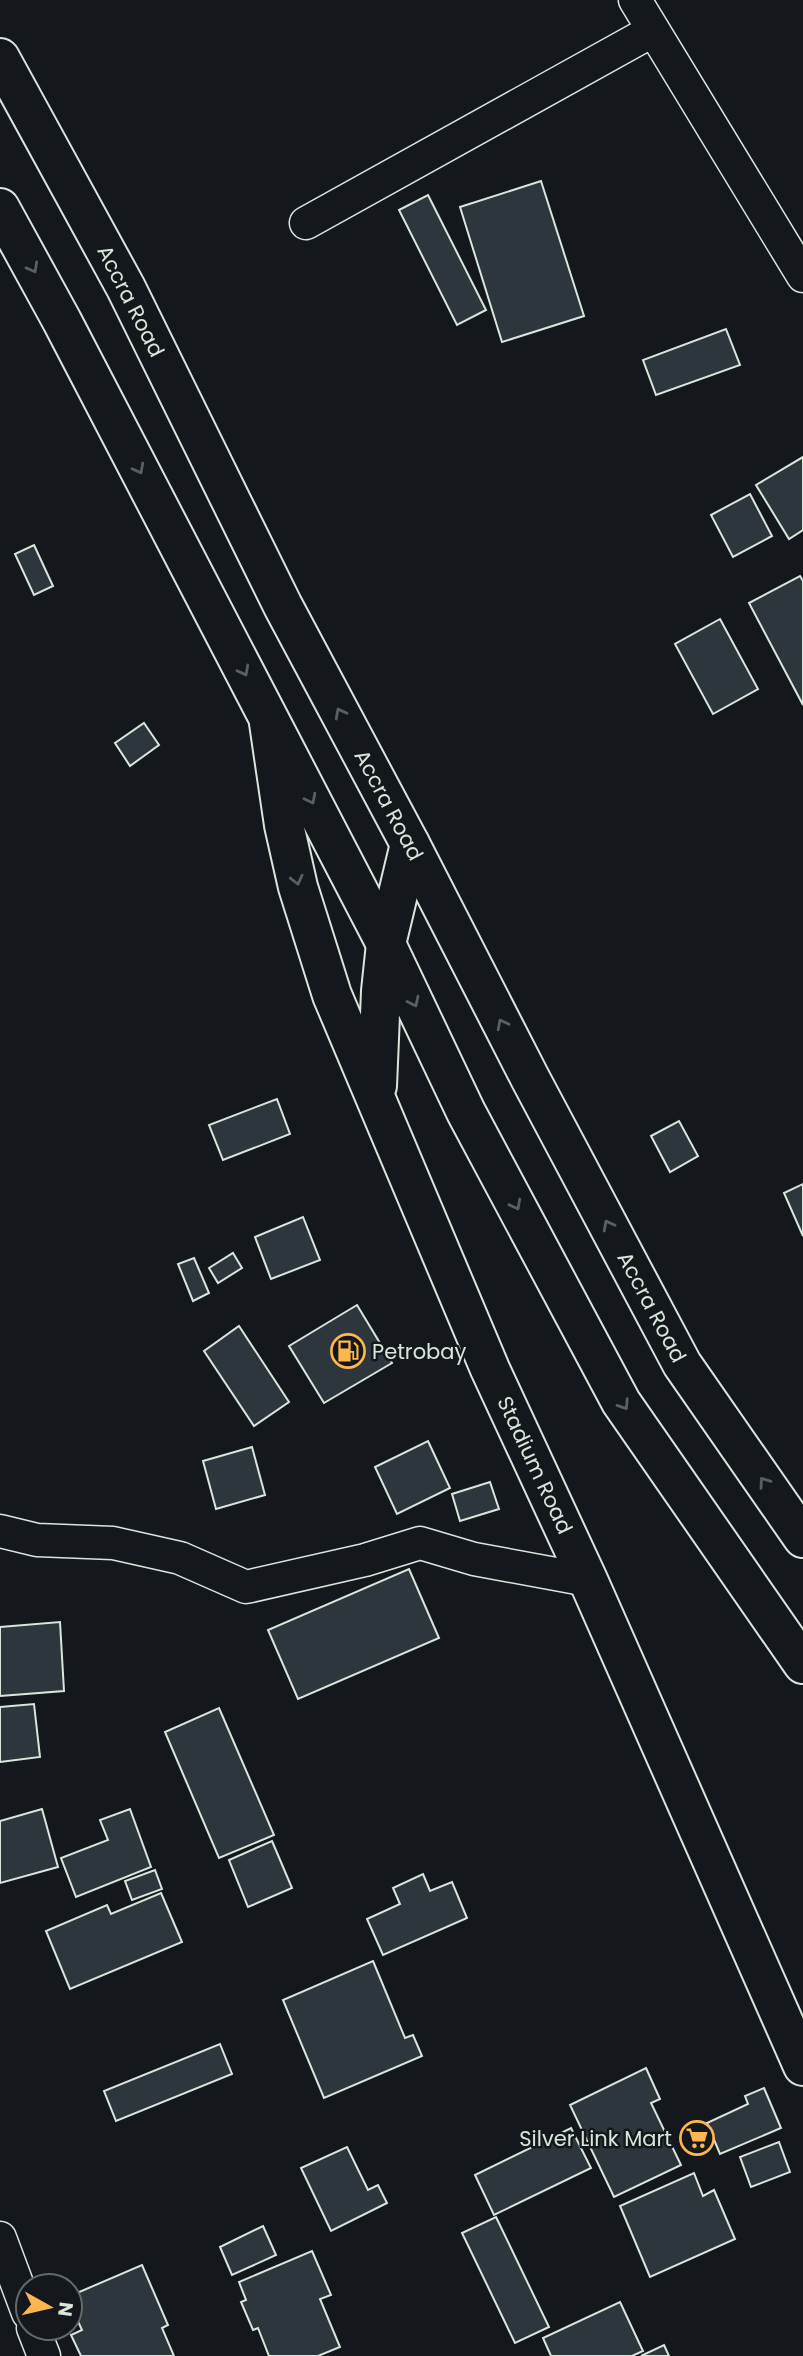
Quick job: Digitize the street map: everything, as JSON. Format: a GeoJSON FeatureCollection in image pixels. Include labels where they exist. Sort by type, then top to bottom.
{"type":"FeatureCollection","features":[{"type":"Feature","properties":{"kind":"main road","name":"Accra Road"},"geometry":{"type":"LineString","coordinates":[[0,58],[126,288],[283,606],[682,1364],[803,1538]]}},
{"type":"Feature","properties":{"kind":"main road"},"geometry":{"type":"LineString","coordinates":[[0,208],[387,944],[467,1112],[621,1402],[803,1664]]}},
{"type":"Feature","properties":{"kind":"main road"},"geometry":{"type":"LineString","coordinates":[[268,717],[284,825],[298,887],[332,995],[377,1099]]}},
{"type":"Feature","properties":{"kind":"main road","name":"Stadium Road"},"geometry":{"type":"LineString","coordinates":[[410,844],[387,944],[380,1002],[377,1099],[490,1369],[588,1580],[803,2066]]}},
{"type":"Feature","properties":{"kind":"street"},"geometry":{"type":"LineString","coordinates":[[635,0],[803,276]]}},
{"type":"Feature","properties":{"kind":"street"},"geometry":{"type":"LineString","coordinates":[[306,223],[652,31]]}},
{"type":"Feature","properties":{"kind":"street"},"geometry":{"type":"LineString","coordinates":[[0,1531],[37,1539],[113,1543],[180,1558],[246,1587],[365,1560],[420,1543],[474,1559],[588,1580]]}},
{"type":"Feature","properties":{"kind":"street"},"geometry":{"type":"LineString","coordinates":[[0,2238],[14,2276]]}},
{"type":"Feature","properties":{"kind":"building"},"geometry":{"type":"Polygon","coordinates":[[[541,181],[584,316],[502,342],[460,207],[541,181]]]}},
{"type":"Feature","properties":{"kind":"building"},"geometry":{"type":"Polygon","coordinates":[[[428,195],[486,310],[457,325],[399,210],[428,195]]]}},
{"type":"Feature","properties":{"kind":"building"},"geometry":{"type":"Polygon","coordinates":[[[726,329],[740,365],[656,395],[643,360],[726,329]]]}},
{"type":"Feature","properties":{"kind":"building"},"geometry":{"type":"Polygon","coordinates":[[[803,457],[803,530],[789,539],[756,485],[803,457]]]}},
{"type":"Feature","properties":{"kind":"building"},"geometry":{"type":"Polygon","coordinates":[[[750,494],[772,536],[733,557],[711,515],[750,494]]]}},
{"type":"Feature","properties":{"kind":"building"},"geometry":{"type":"Polygon","coordinates":[[[34,545],[53,586],[34,595],[15,554],[34,545]]]}},
{"type":"Feature","properties":{"kind":"building"},"geometry":{"type":"Polygon","coordinates":[[[800,576],[803,581],[803,705],[749,603],[800,576]]]}},
{"type":"Feature","properties":{"kind":"building"},"geometry":{"type":"Polygon","coordinates":[[[720,619],[758,689],[713,714],[675,644],[720,619]]]}},
{"type":"Feature","properties":{"kind":"building"},"geometry":{"type":"Polygon","coordinates":[[[144,723],[159,745],[130,766],[115,743],[144,723]]]}},
{"type":"Feature","properties":{"kind":"building"},"geometry":{"type":"Polygon","coordinates":[[[277,1099],[290,1134],[223,1160],[209,1125],[277,1099]]]}},
{"type":"Feature","properties":{"kind":"building"},"geometry":{"type":"Polygon","coordinates":[[[679,1121],[698,1156],[670,1172],[651,1136],[679,1121]]]}},
{"type":"Feature","properties":{"kind":"building"},"geometry":{"type":"Polygon","coordinates":[[[803,1184],[803,1236],[784,1193],[803,1184]]]}},
{"type":"Feature","properties":{"kind":"building"},"geometry":{"type":"Polygon","coordinates":[[[303,1217],[320,1260],[271,1279],[255,1237],[303,1217]]]}},
{"type":"Feature","properties":{"kind":"building"},"geometry":{"type":"Polygon","coordinates":[[[233,1253],[242,1268],[218,1283],[209,1268],[233,1253]]]}},
{"type":"Feature","properties":{"kind":"building"},"geometry":{"type":"Polygon","coordinates":[[[194,1258],[209,1293],[193,1301],[178,1264],[194,1258]]]}},
{"type":"Feature","properties":{"kind":"building"},"geometry":{"type":"Polygon","coordinates":[[[357,1305],[392,1363],[324,1403],[289,1346],[357,1305]]]}},
{"type":"Feature","properties":{"kind":"building"},"geometry":{"type":"Polygon","coordinates":[[[239,1326],[289,1402],[254,1426],[204,1351],[239,1326]]]}},
{"type":"Feature","properties":{"kind":"building"},"geometry":{"type":"Polygon","coordinates":[[[428,1441],[450,1488],[397,1514],[375,1467],[428,1441]]]}},
{"type":"Feature","properties":{"kind":"building"},"geometry":{"type":"Polygon","coordinates":[[[252,1447],[265,1495],[216,1509],[203,1461],[252,1447]]]}},
{"type":"Feature","properties":{"kind":"building"},"geometry":{"type":"Polygon","coordinates":[[[490,1482],[499,1509],[460,1521],[452,1494],[490,1482]]]}},
{"type":"Feature","properties":{"kind":"building"},"geometry":{"type":"Polygon","coordinates":[[[409,1569],[439,1638],[298,1699],[268,1630],[409,1569]]]}},
{"type":"Feature","properties":{"kind":"building"},"geometry":{"type":"Polygon","coordinates":[[[60,1622],[64,1691],[0,1696],[0,1627],[60,1622]]]}},
{"type":"Feature","properties":{"kind":"building"},"geometry":{"type":"Polygon","coordinates":[[[34,1704],[40,1757],[0,1762],[0,1707],[34,1704]]]}},
{"type":"Feature","properties":{"kind":"building"},"geometry":{"type":"Polygon","coordinates":[[[219,1708],[274,1835],[219,1858],[165,1732],[219,1708]]]}},
{"type":"Feature","properties":{"kind":"building"},"geometry":{"type":"Polygon","coordinates":[[[42,1809],[58,1867],[0,1883],[0,1821],[42,1809]]]}},
{"type":"Feature","properties":{"kind":"building"},"geometry":{"type":"Polygon","coordinates":[[[130,1809],[151,1867],[76,1897],[61,1858],[108,1840],[100,1820],[130,1809]]]}},
{"type":"Feature","properties":{"kind":"building"},"geometry":{"type":"Polygon","coordinates":[[[272,1841],[292,1888],[248,1907],[229,1860],[272,1841]]]}},
{"type":"Feature","properties":{"kind":"building"},"geometry":{"type":"Polygon","coordinates":[[[155,1870],[162,1889],[132,1900],[125,1881],[155,1870]]]}},
{"type":"Feature","properties":{"kind":"building"},"geometry":{"type":"Polygon","coordinates":[[[423,1874],[430,1891],[452,1882],[467,1918],[383,1955],[367,1919],[400,1904],[393,1888],[423,1874]]]}},
{"type":"Feature","properties":{"kind":"building"},"geometry":{"type":"Polygon","coordinates":[[[161,1893],[182,1942],[70,1989],[46,1931],[107,1905],[111,1914],[161,1893]]]}},
{"type":"Feature","properties":{"kind":"building"},"geometry":{"type":"Polygon","coordinates":[[[373,1961],[405,2038],[413,2035],[422,2056],[324,2098],[283,2000],[373,1961]]]}},
{"type":"Feature","properties":{"kind":"building"},"geometry":{"type":"Polygon","coordinates":[[[220,2044],[232,2074],[116,2121],[104,2091],[220,2044]]]}},
{"type":"Feature","properties":{"kind":"building"},"geometry":{"type":"Polygon","coordinates":[[[646,2068],[660,2099],[651,2103],[681,2165],[614,2197],[570,2105],[646,2068]]]}},
{"type":"Feature","properties":{"kind":"building"},"geometry":{"type":"Polygon","coordinates":[[[764,2088],[781,2128],[720,2154],[707,2123],[748,2104],[745,2096],[764,2088]]]}},
{"type":"Feature","properties":{"kind":"building"},"geometry":{"type":"Polygon","coordinates":[[[571,2128],[591,2168],[494,2215],[475,2175],[571,2128]]]}},
{"type":"Feature","properties":{"kind":"building"},"geometry":{"type":"Polygon","coordinates":[[[779,2142],[790,2172],[751,2187],[740,2157],[779,2142]]]}},
{"type":"Feature","properties":{"kind":"building"},"geometry":{"type":"Polygon","coordinates":[[[347,2147],[368,2190],[378,2185],[387,2203],[331,2231],[301,2168],[347,2147]]]}},
{"type":"Feature","properties":{"kind":"building"},"geometry":{"type":"Polygon","coordinates":[[[694,2173],[703,2196],[714,2190],[735,2239],[650,2277],[620,2206],[694,2173]]]}},
{"type":"Feature","properties":{"kind":"building"},"geometry":{"type":"Polygon","coordinates":[[[496,2217],[549,2327],[515,2343],[462,2233],[496,2217]]]}},
{"type":"Feature","properties":{"kind":"building"},"geometry":{"type":"Polygon","coordinates":[[[263,2226],[276,2255],[232,2275],[220,2247],[263,2226]]]}},
{"type":"Feature","properties":{"kind":"building"},"geometry":{"type":"Polygon","coordinates":[[[312,2251],[331,2295],[320,2299],[340,2347],[318,2356],[269,2356],[258,2328],[253,2330],[241,2302],[246,2300],[239,2282],[312,2251]]]}},
{"type":"Feature","properties":{"kind":"building"},"geometry":{"type":"Polygon","coordinates":[[[142,2265],[168,2325],[162,2328],[174,2356],[81,2356],[74,2342],[84,2342],[84,2290],[142,2265]]]}},
{"type":"Feature","properties":{"kind":"building"},"geometry":{"type":"Polygon","coordinates":[[[620,2302],[643,2351],[632,2356],[551,2356],[543,2338],[620,2302]]]}},
{"type":"Feature","properties":{"kind":"building"},"geometry":{"type":"Polygon","coordinates":[[[664,2345],[669,2356],[641,2356],[664,2345]]]}},
{"type":"Feature","properties":{"kind":"place","name":"Petrobay"},"geometry":{"type":"Point","coordinates":[348,1351]}},
{"type":"Feature","properties":{"kind":"place","name":"Silver Link Mart"},"geometry":{"type":"Point","coordinates":[697,2138]}}]}
